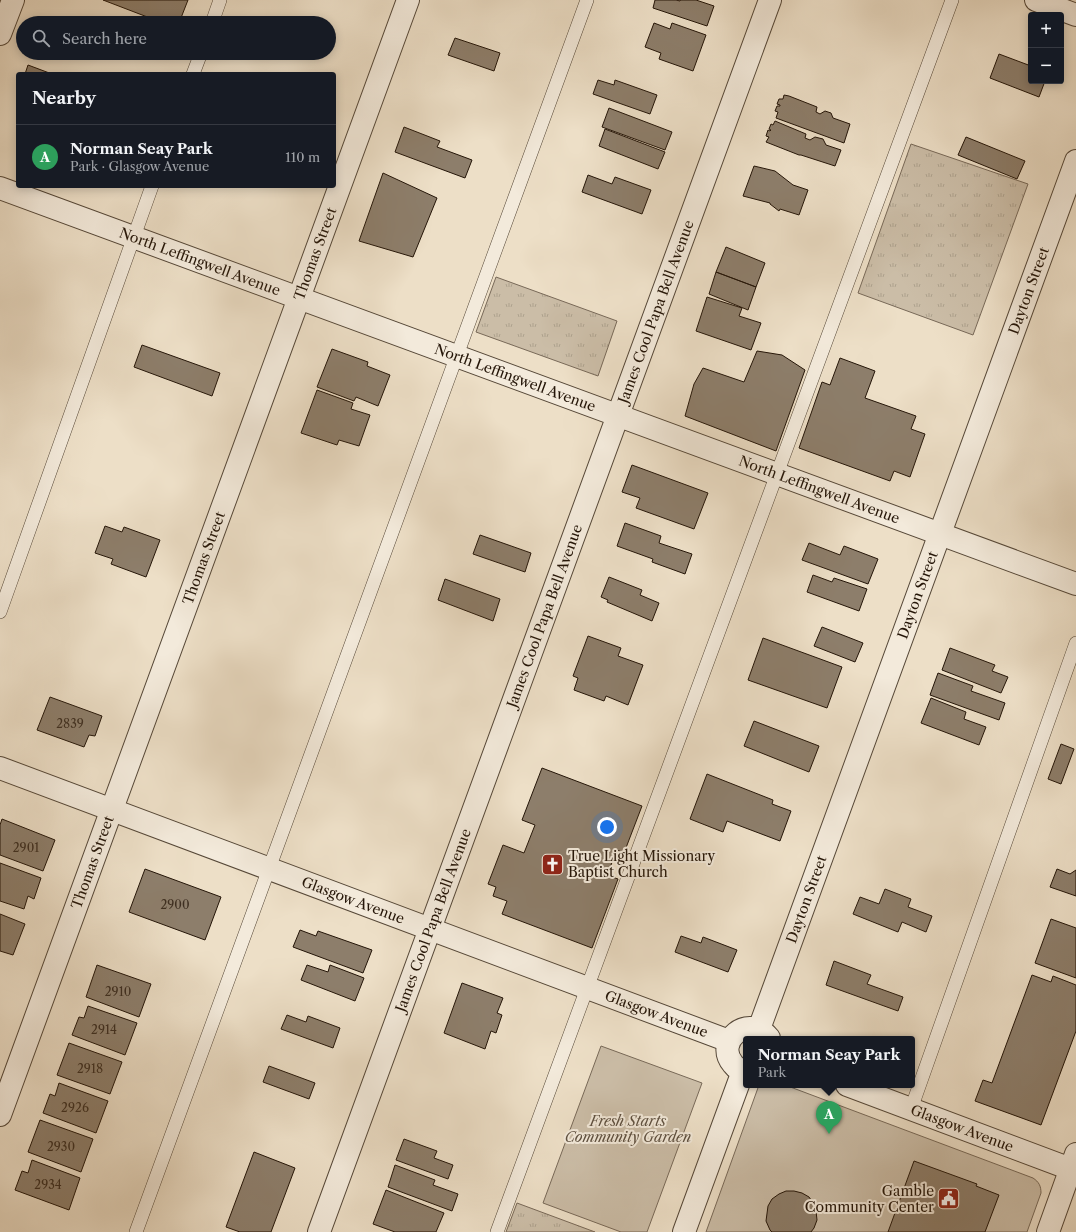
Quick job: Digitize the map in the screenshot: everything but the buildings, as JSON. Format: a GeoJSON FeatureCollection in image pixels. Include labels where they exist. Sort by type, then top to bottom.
{"type":"FeatureCollection","features":[{"type":"Feature","properties":{"kind":"street"},"geometry":{"type":"LineString","coordinates":[[0,34],[13,0]]}},
{"type":"Feature","properties":{"kind":"street","name":"Thomas Street"},"geometry":{"type":"LineString","coordinates":[[0,1115],[408,0]]}},
{"type":"Feature","properties":{"kind":"street","name":"James Cool Papa Bell Avenue"},"geometry":{"type":"LineString","coordinates":[[319,1232],[770,0]]}},
{"type":"Feature","properties":{"kind":"street"},"geometry":{"type":"LineString","coordinates":[[1036,0],[1076,15]]}},
{"type":"Feature","properties":{"kind":"street","name":"Dayton Street"},"geometry":{"type":"LineString","coordinates":[[764,1034],[940,534],[1076,162]]}},
{"type":"Feature","properties":{"kind":"street","name":"North Leffingwell Avenue"},"geometry":{"type":"LineString","coordinates":[[0,188],[1076,584]]}},
{"type":"Feature","properties":{"kind":"street","name":"Glasgow Avenue"},"geometry":{"type":"LineString","coordinates":[[0,768],[729,1041]]}},
{"type":"Feature","properties":{"kind":"street"},"geometry":{"type":"LineString","coordinates":[[743,1072],[731,1063],[727,1048],[729,1041],[738,1030],[745,1028],[764,1034]]}},
{"type":"Feature","properties":{"kind":"street"},"geometry":{"type":"LineString","coordinates":[[684,1232],[743,1075]]}},
{"type":"Feature","properties":{"kind":"street","name":"Glasgow Avenue"},"geometry":{"type":"LineString","coordinates":[[855,1088],[911,1109],[1074,1165]]}},
{"type":"Feature","properties":{"kind":"street"},"geometry":{"type":"LineString","coordinates":[[1048,1232],[1074,1165]]}},
{"type":"Feature","properties":{"kind":"lane"},"geometry":{"type":"LineString","coordinates":[[214,16],[220,0]]}},
{"type":"Feature","properties":{"kind":"lane"},"geometry":{"type":"LineString","coordinates":[[136,1232],[587,0]]}},
{"type":"Feature","properties":{"kind":"lane"},"geometry":{"type":"LineString","coordinates":[[497,1232],[778,475],[952,0]]}},
{"type":"Feature","properties":{"kind":"lane"},"geometry":{"type":"LineString","coordinates":[[194,72],[198,60]]}},
{"type":"Feature","properties":{"kind":"lane"},"geometry":{"type":"LineString","coordinates":[[0,612],[151,188]]}},
{"type":"Feature","properties":{"kind":"lane"},"geometry":{"type":"LineString","coordinates":[[911,1109],[1076,643]]}},
{"type":"Feature","properties":{"kind":"green space"},"geometry":{"type":"Polygon","coordinates":[[[911,144],[1028,184],[973,335],[858,293],[911,144]]]}},
{"type":"Feature","properties":{"kind":"green space"},"geometry":{"type":"Polygon","coordinates":[[[496,277],[617,321],[598,376],[476,332],[496,277]]]}},
{"type":"Feature","properties":{"kind":"green space","name":"Fresh Starts Community Garden"},"geometry":{"type":"Polygon","coordinates":[[[601,1046],[702,1083],[647,1232],[621,1232],[543,1203],[601,1046]]]}},
{"type":"Feature","properties":{"kind":"green space"},"geometry":{"type":"Polygon","coordinates":[[[758,1088],[793,1088],[1033,1178],[1037,1181],[1041,1188],[1041,1193],[1027,1232],[706,1232],[758,1088]]]}},
{"type":"Feature","properties":{"kind":"green space"},"geometry":{"type":"Polygon","coordinates":[[[517,1203],[595,1232],[506,1232],[517,1203]]]}},
{"type":"Feature","properties":{"kind":"place","name":"True Light Missionary Baptist Church"},"geometry":{"type":"Point","coordinates":[553,864]}},
{"type":"Feature","properties":{"kind":"place","name":"Norman Seay Park"},"geometry":{"type":"Point","coordinates":[829,1134]}},
{"type":"Feature","properties":{"kind":"place","name":"Gamble Community Center"},"geometry":{"type":"Point","coordinates":[949,1199]}}]}
